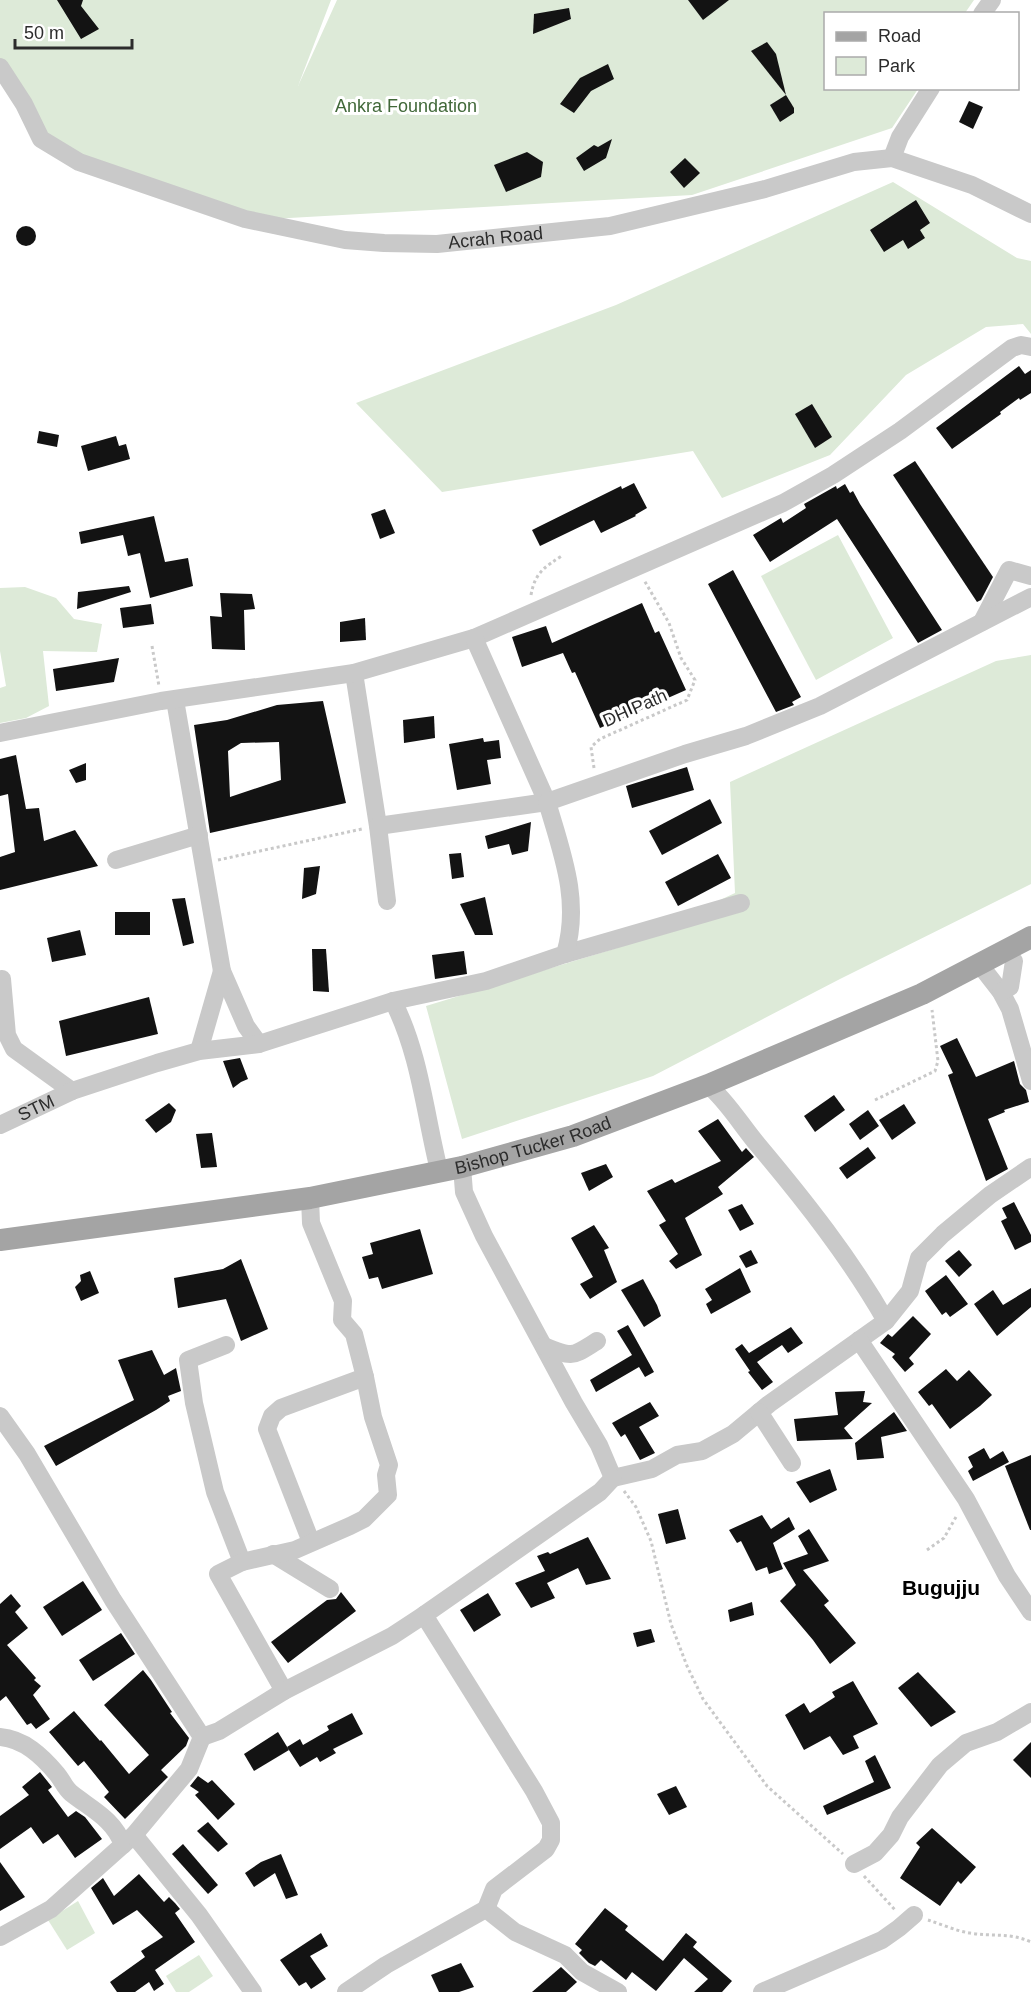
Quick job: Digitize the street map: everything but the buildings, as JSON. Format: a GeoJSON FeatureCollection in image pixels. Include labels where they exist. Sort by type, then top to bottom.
{"type":"FeatureCollection","features":[{"type":"Feature","properties":{"kind":"main road","name":"Bishop Tucker Road"},"geometry":{"type":"LineString","coordinates":[[0,1240],[310,1198],[462,1167],[573,1136],[708,1085],[922,994],[1031,938]]}},
{"type":"Feature","properties":{"kind":"street","name":"Acrah Road"},"geometry":{"type":"LineString","coordinates":[[0,66],[24,104],[41,139],[79,162],[245,219],[345,240],[437,244],[610,226],[765,189],[854,162],[892,158],[972,185],[1031,214]]}},
{"type":"Feature","properties":{"kind":"street"},"geometry":{"type":"LineString","coordinates":[[892,158],[900,137],[930,90]]}},
{"type":"Feature","properties":{"kind":"street"},"geometry":{"type":"LineString","coordinates":[[0,733],[168,700],[354,673],[474,638],[783,502],[833,475],[900,431],[1012,348],[1021,345],[1031,347]]}},
{"type":"Feature","properties":{"kind":"street"},"geometry":{"type":"LineString","coordinates":[[982,622],[1009,570],[1031,576]]}},
{"type":"Feature","properties":{"kind":"street"},"geometry":{"type":"LineString","coordinates":[[378,826],[547,802],[598,783],[746,736],[820,706],[1031,597]]}},
{"type":"Feature","properties":{"kind":"street"},"geometry":{"type":"LineString","coordinates":[[474,638],[547,802],[570,883],[571,934],[565,954]]}},
{"type":"Feature","properties":{"kind":"street"},"geometry":{"type":"LineString","coordinates":[[354,673],[378,826],[387,901]]}},
{"type":"Feature","properties":{"kind":"street"},"geometry":{"type":"LineString","coordinates":[[168,700],[199,835],[222,971],[246,1026],[258,1044]]}},
{"type":"Feature","properties":{"kind":"street"},"geometry":{"type":"LineString","coordinates":[[116,860],[199,835]]}},
{"type":"Feature","properties":{"kind":"street","name":"STM"},"geometry":{"type":"LineString","coordinates":[[0,1125],[72,1091],[199,1051],[258,1044],[393,1001],[486,981],[565,954],[741,903]]}},
{"type":"Feature","properties":{"kind":"street"},"geometry":{"type":"LineString","coordinates":[[1001,992],[1010,987],[1014,961]]}},
{"type":"Feature","properties":{"kind":"street"},"geometry":{"type":"LineString","coordinates":[[980,965],[1001,992],[1025,1040],[1031,1081]]}},
{"type":"Feature","properties":{"kind":"street"},"geometry":{"type":"LineString","coordinates":[[199,1051],[222,971]]}},
{"type":"Feature","properties":{"kind":"street"},"geometry":{"type":"LineString","coordinates":[[2,979],[7,1035],[14,1049],[72,1091]]}},
{"type":"Feature","properties":{"kind":"street"},"geometry":{"type":"LineString","coordinates":[[393,1001],[406,1028],[424,1096],[439,1170]]}},
{"type":"Feature","properties":{"kind":"street"},"geometry":{"type":"LineString","coordinates":[[708,1085],[721,1096],[740,1123],[809,1206],[886,1321]]}},
{"type":"Feature","properties":{"kind":"street"},"geometry":{"type":"LineString","coordinates":[[462,1167],[464,1192],[484,1236],[599,1445],[614,1478]]}},
{"type":"Feature","properties":{"kind":"street"},"geometry":{"type":"LineString","coordinates":[[0,1937],[51,1909],[129,1840],[189,1769],[202,1737],[219,1731],[284,1691],[392,1635],[424,1615],[600,1492],[614,1478],[652,1469],[677,1455],[702,1451],[733,1434],[759,1412],[886,1321],[910,1291],[920,1258],[943,1234],[990,1195],[1031,1167]]}},
{"type":"Feature","properties":{"kind":"street"},"geometry":{"type":"LineString","coordinates":[[284,1691],[218,1574],[242,1562],[295,1550],[364,1519],[388,1495],[386,1475],[388,1465],[372,1417],[354,1334],[342,1320],[343,1301],[311,1223],[310,1198]]}},
{"type":"Feature","properties":{"kind":"street"},"geometry":{"type":"LineString","coordinates":[[859,1340],[966,1499],[1001,1566],[1031,1612]]}},
{"type":"Feature","properties":{"kind":"street"},"geometry":{"type":"LineString","coordinates":[[544,1346],[563,1354],[574,1355],[597,1341]]}},
{"type":"Feature","properties":{"kind":"street"},"geometry":{"type":"LineString","coordinates":[[226,1345],[188,1360],[194,1403],[215,1492],[242,1562]]}},
{"type":"Feature","properties":{"kind":"street"},"geometry":{"type":"LineString","coordinates":[[311,1542],[267,1429],[272,1416],[281,1408],[365,1377]]}},
{"type":"Feature","properties":{"kind":"street"},"geometry":{"type":"LineString","coordinates":[[759,1412],[792,1463]]}},
{"type":"Feature","properties":{"kind":"street"},"geometry":{"type":"LineString","coordinates":[[0,1416],[27,1454],[113,1600],[202,1737]]}},
{"type":"Feature","properties":{"kind":"street"},"geometry":{"type":"LineString","coordinates":[[273,1554],[330,1588]]}},
{"type":"Feature","properties":{"kind":"street"},"geometry":{"type":"LineString","coordinates":[[346,1992],[386,1965],[486,1909],[494,1889],[546,1849],[551,1840],[551,1824],[534,1791],[424,1615]]}},
{"type":"Feature","properties":{"kind":"street"},"geometry":{"type":"LineString","coordinates":[[854,1864],[875,1853],[891,1835],[900,1817],[940,1765],[966,1743],[997,1732],[1031,1712]]}},
{"type":"Feature","properties":{"kind":"street"},"geometry":{"type":"LineString","coordinates":[[0,1737],[13,1738],[38,1753],[69,1791],[106,1818],[119,1834],[129,1840],[199,1915],[253,1992]]}},
{"type":"Feature","properties":{"kind":"street"},"geometry":{"type":"LineString","coordinates":[[486,1909],[515,1932],[565,1955],[582,1972],[618,1992]]}},
{"type":"Feature","properties":{"kind":"street"},"geometry":{"type":"LineString","coordinates":[[762,1992],[882,1940],[914,1915]]}},
{"type":"Feature","properties":{"kind":"path"},"geometry":{"type":"LineString","coordinates":[[528,614],[532,584],[540,571],[563,555]]}},
{"type":"Feature","properties":{"kind":"path","name":"DH Path"},"geometry":{"type":"LineString","coordinates":[[598,783],[591,747],[600,739],[687,700],[695,680],[681,658],[669,623],[645,581],[633,568]]}},
{"type":"Feature","properties":{"kind":"path"},"geometry":{"type":"LineString","coordinates":[[152,646],[168,700]]}},
{"type":"Feature","properties":{"kind":"path"},"geometry":{"type":"LineString","coordinates":[[204,863],[378,826]]}},
{"type":"Feature","properties":{"kind":"path"},"geometry":{"type":"LineString","coordinates":[[875,1100],[935,1071],[938,1061],[931,1002],[922,994]]}},
{"type":"Feature","properties":{"kind":"path"},"geometry":{"type":"LineString","coordinates":[[614,1478],[643,1520],[651,1541],[671,1624],[703,1699],[767,1786],[854,1864],[893,1910],[970,1933],[997,1934],[1031,1942]]}},
{"type":"Feature","properties":{"kind":"path"},"geometry":{"type":"LineString","coordinates":[[927,1550],[944,1538],[966,1499]]}},
{"type":"Feature","properties":{"kind":"green space","name":"Ankra Foundation"},"geometry":{"type":"Polygon","coordinates":[[[0,0],[331,0],[298,86],[337,0],[974,0],[966,12],[824,12],[824,90],[917,90],[892,128],[692,195],[237,221],[41,139],[0,69],[0,0]]]}},
{"type":"Feature","properties":{"kind":"green space"},"geometry":{"type":"Polygon","coordinates":[[[893,182],[1017,258],[1031,261],[1031,334],[1023,324],[986,327],[906,375],[830,455],[722,498],[693,451],[442,492],[356,403],[616,305],[893,182]]]}},
{"type":"Feature","properties":{"kind":"green space"},"geometry":{"type":"Polygon","coordinates":[[[838,535],[893,638],[816,680],[761,576],[838,535]]]}},
{"type":"Feature","properties":{"kind":"green space"},"geometry":{"type":"Polygon","coordinates":[[[25,587],[56,598],[74,619],[102,624],[97,652],[43,651],[49,706],[26,718],[0,723],[0,688],[6,686],[0,651],[0,588],[25,587]]]}},
{"type":"Feature","properties":{"kind":"green space"},"geometry":{"type":"Polygon","coordinates":[[[1031,655],[1031,884],[653,1076],[462,1139],[426,1006],[617,948],[735,893],[730,782],[996,661],[1031,655]]]}},
{"type":"Feature","properties":{"kind":"green space"},"geometry":{"type":"Polygon","coordinates":[[[78,1901],[95,1933],[67,1950],[48,1920],[78,1901]]]}},
{"type":"Feature","properties":{"kind":"green space"},"geometry":{"type":"Polygon","coordinates":[[[199,1955],[213,1976],[189,1992],[176,1992],[166,1976],[199,1955]]]}},
{"type":"Feature","properties":{"kind":"district","name":"Bugujju"},"geometry":{"type":"Point","coordinates":[941,1587]}}]}
